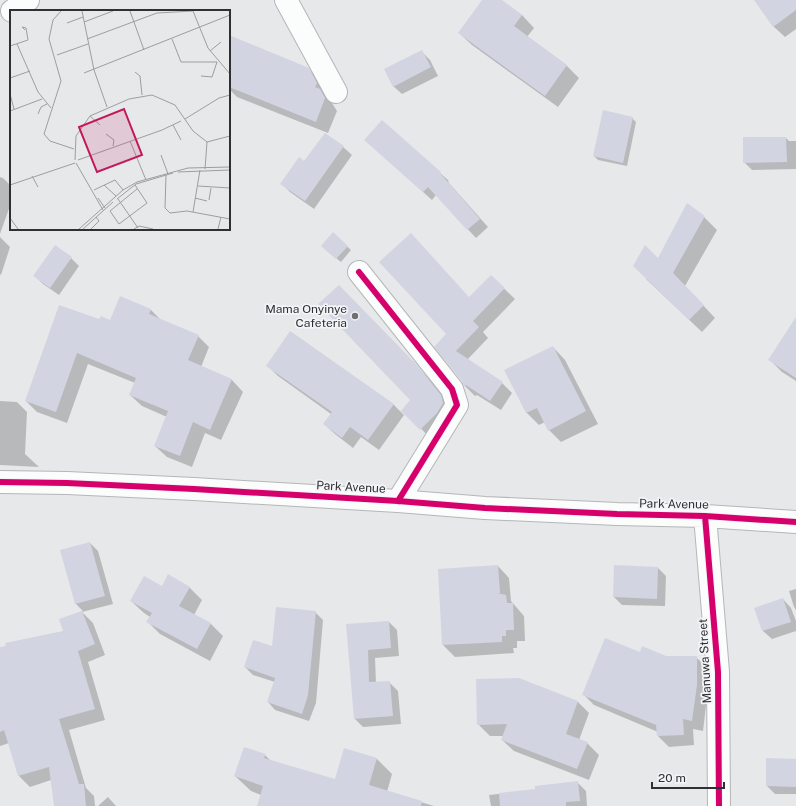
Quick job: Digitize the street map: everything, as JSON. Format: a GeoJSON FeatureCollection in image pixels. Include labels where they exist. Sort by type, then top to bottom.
{"type":"FeatureCollection","features":[{"type":"Feature","properties":{"kind":"street"},"geometry":{"type":"LineString","coordinates":[[13,10],[28,0]]}},
{"type":"Feature","properties":{"kind":"street"},"geometry":{"type":"LineString","coordinates":[[286,0],[336,92]]}},
{"type":"Feature","properties":{"kind":"street"},"geometry":{"type":"LineString","coordinates":[[0,20],[10,12]]}},
{"type":"Feature","properties":{"kind":"street"},"geometry":{"type":"LineString","coordinates":[[359,272],[452,389],[457,405],[398,501]]}},
{"type":"Feature","properties":{"kind":"street","name":"Park Avenue"},"geometry":{"type":"LineString","coordinates":[[0,482],[67,483],[398,501],[485,508],[617,514],[706,516],[796,522]]}},
{"type":"Feature","properties":{"kind":"street","name":"Manuwa Street"},"geometry":{"type":"LineString","coordinates":[[706,516],[718,672],[719,806]]}},
{"type":"Feature","properties":{"kind":"building"},"geometry":{"type":"Polygon","coordinates":[[[482,0],[502,0],[522,15],[514,26],[567,65],[545,96],[458,33],[482,0]]]}},
{"type":"Feature","properties":{"kind":"building"},"geometry":{"type":"Polygon","coordinates":[[[754,0],[796,0],[796,10],[773,27],[754,0]]]}},
{"type":"Feature","properties":{"kind":"building"},"geometry":{"type":"Polygon","coordinates":[[[230,35],[309,68],[317,83],[315,87],[320,89],[325,98],[316,122],[230,87],[230,35]]]}},
{"type":"Feature","properties":{"kind":"building"},"geometry":{"type":"Polygon","coordinates":[[[422,50],[431,67],[393,87],[384,69],[422,50]]]}},
{"type":"Feature","properties":{"kind":"building"},"geometry":{"type":"Polygon","coordinates":[[[603,110],[633,117],[623,163],[593,156],[603,110]]]}},
{"type":"Feature","properties":{"kind":"building"},"geometry":{"type":"Polygon","coordinates":[[[382,120],[441,172],[440,173],[480,219],[467,230],[428,187],[423,192],[364,140],[382,120]]]}},
{"type":"Feature","properties":{"kind":"building"},"geometry":{"type":"Polygon","coordinates":[[[325,133],[344,146],[305,201],[280,184],[299,157],[304,161],[325,133]]]}},
{"type":"Feature","properties":{"kind":"building"},"geometry":{"type":"Polygon","coordinates":[[[743,137],[786,137],[787,162],[743,163],[743,137]]]}},
{"type":"Feature","properties":{"kind":"building"},"geometry":{"type":"Polygon","coordinates":[[[687,203],[705,216],[673,273],[704,305],[689,320],[633,266],[645,245],[658,258],[687,203]]]}},
{"type":"Feature","properties":{"kind":"building"},"geometry":{"type":"Polygon","coordinates":[[[333,232],[348,246],[336,259],[321,246],[333,232]]]}},
{"type":"Feature","properties":{"kind":"building"},"geometry":{"type":"Polygon","coordinates":[[[411,233],[469,297],[491,275],[505,288],[473,321],[479,327],[456,351],[503,382],[490,401],[466,385],[464,387],[462,381],[434,347],[446,334],[379,262],[411,233]]]}},
{"type":"Feature","properties":{"kind":"building"},"geometry":{"type":"Polygon","coordinates":[[[55,245],[72,257],[50,288],[33,276],[55,245]]]}},
{"type":"Feature","properties":{"kind":"building"},"geometry":{"type":"Polygon","coordinates":[[[339,285],[417,365],[441,395],[443,403],[437,413],[420,430],[401,411],[410,400],[318,304],[339,285]]]}},
{"type":"Feature","properties":{"kind":"building"},"geometry":{"type":"Polygon","coordinates":[[[120,296],[151,309],[149,314],[199,335],[188,360],[232,379],[210,430],[193,422],[180,456],[154,446],[168,411],[129,395],[136,378],[77,353],[56,412],[25,401],[59,305],[99,319],[101,316],[110,320],[120,296]]]}},
{"type":"Feature","properties":{"kind":"building"},"geometry":{"type":"Polygon","coordinates":[[[796,317],[796,378],[768,360],[796,317]]]}},
{"type":"Feature","properties":{"kind":"building"},"geometry":{"type":"Polygon","coordinates":[[[290,331],[394,404],[368,440],[350,427],[342,438],[323,424],[332,412],[266,366],[290,331]]]}},
{"type":"Feature","properties":{"kind":"building"},"geometry":{"type":"Polygon","coordinates":[[[553,346],[586,411],[548,431],[537,408],[526,413],[504,370],[553,346]]]}},
{"type":"Feature","properties":{"kind":"building"},"geometry":{"type":"Polygon","coordinates":[[[90,542],[105,596],[75,604],[60,550],[90,542]]]}},
{"type":"Feature","properties":{"kind":"building"},"geometry":{"type":"Polygon","coordinates":[[[498,565],[500,593],[497,593],[506,595],[507,603],[513,603],[514,630],[506,630],[506,636],[502,636],[502,642],[442,645],[438,569],[498,565]]]}},
{"type":"Feature","properties":{"kind":"building"},"geometry":{"type":"Polygon","coordinates":[[[614,565],[658,567],[657,599],[613,597],[614,565]]]}},
{"type":"Feature","properties":{"kind":"building"},"geometry":{"type":"Polygon","coordinates":[[[168,574],[190,587],[179,606],[211,623],[197,649],[146,622],[152,613],[130,601],[144,576],[162,586],[168,574]]]}},
{"type":"Feature","properties":{"kind":"building"},"geometry":{"type":"Polygon","coordinates":[[[783,598],[791,622],[762,631],[754,608],[783,598]]]}},
{"type":"Feature","properties":{"kind":"building"},"geometry":{"type":"Polygon","coordinates":[[[276,607],[316,611],[308,695],[302,714],[267,702],[275,678],[244,667],[253,640],[272,646],[276,607]]]}},
{"type":"Feature","properties":{"kind":"building"},"geometry":{"type":"Polygon","coordinates":[[[82,611],[95,644],[78,651],[95,709],[59,719],[79,784],[84,784],[86,806],[54,806],[49,767],[18,776],[4,730],[0,732],[0,647],[6,646],[5,643],[63,631],[59,619],[82,611]]]}},
{"type":"Feature","properties":{"kind":"building"},"geometry":{"type":"Polygon","coordinates":[[[389,621],[391,648],[368,650],[369,682],[390,681],[393,716],[354,719],[346,624],[389,621]]]}},
{"type":"Feature","properties":{"kind":"building"},"geometry":{"type":"Polygon","coordinates":[[[605,638],[640,652],[642,646],[666,656],[697,656],[697,685],[692,721],[683,719],[684,735],[657,736],[656,725],[582,695],[605,638]]]}},
{"type":"Feature","properties":{"kind":"building"},"geometry":{"type":"Polygon","coordinates":[[[519,678],[578,701],[566,734],[588,742],[577,769],[501,740],[507,724],[477,725],[476,679],[519,678]]]}},
{"type":"Feature","properties":{"kind":"building"},"geometry":{"type":"Polygon","coordinates":[[[244,747],[266,754],[264,758],[335,779],[344,748],[377,758],[369,785],[422,801],[421,806],[257,806],[263,786],[234,776],[244,747]]]}},
{"type":"Feature","properties":{"kind":"building"},"geometry":{"type":"Polygon","coordinates":[[[766,758],[796,759],[796,787],[766,786],[766,758]]]}},
{"type":"Feature","properties":{"kind":"building"},"geometry":{"type":"Polygon","coordinates":[[[578,781],[580,801],[566,802],[566,806],[500,806],[499,793],[535,789],[535,786],[578,781]]]}},
{"type":"Feature","properties":{"kind":"cycle path"},"geometry":{"type":"LineString","coordinates":[[359,272],[452,389],[457,405],[398,501]]}},
{"type":"Feature","properties":{"kind":"cycle path"},"geometry":{"type":"LineString","coordinates":[[0,482],[67,483],[194,489],[398,501],[485,508],[705,516],[796,522]]}},
{"type":"Feature","properties":{"kind":"cycle path"},"geometry":{"type":"LineString","coordinates":[[705,516],[718,672],[719,806]]}},
{"type":"Feature","properties":{"kind":"place","name":"Mama Onyinye Cafeteria"},"geometry":{"type":"Point","coordinates":[355,316]}}]}
